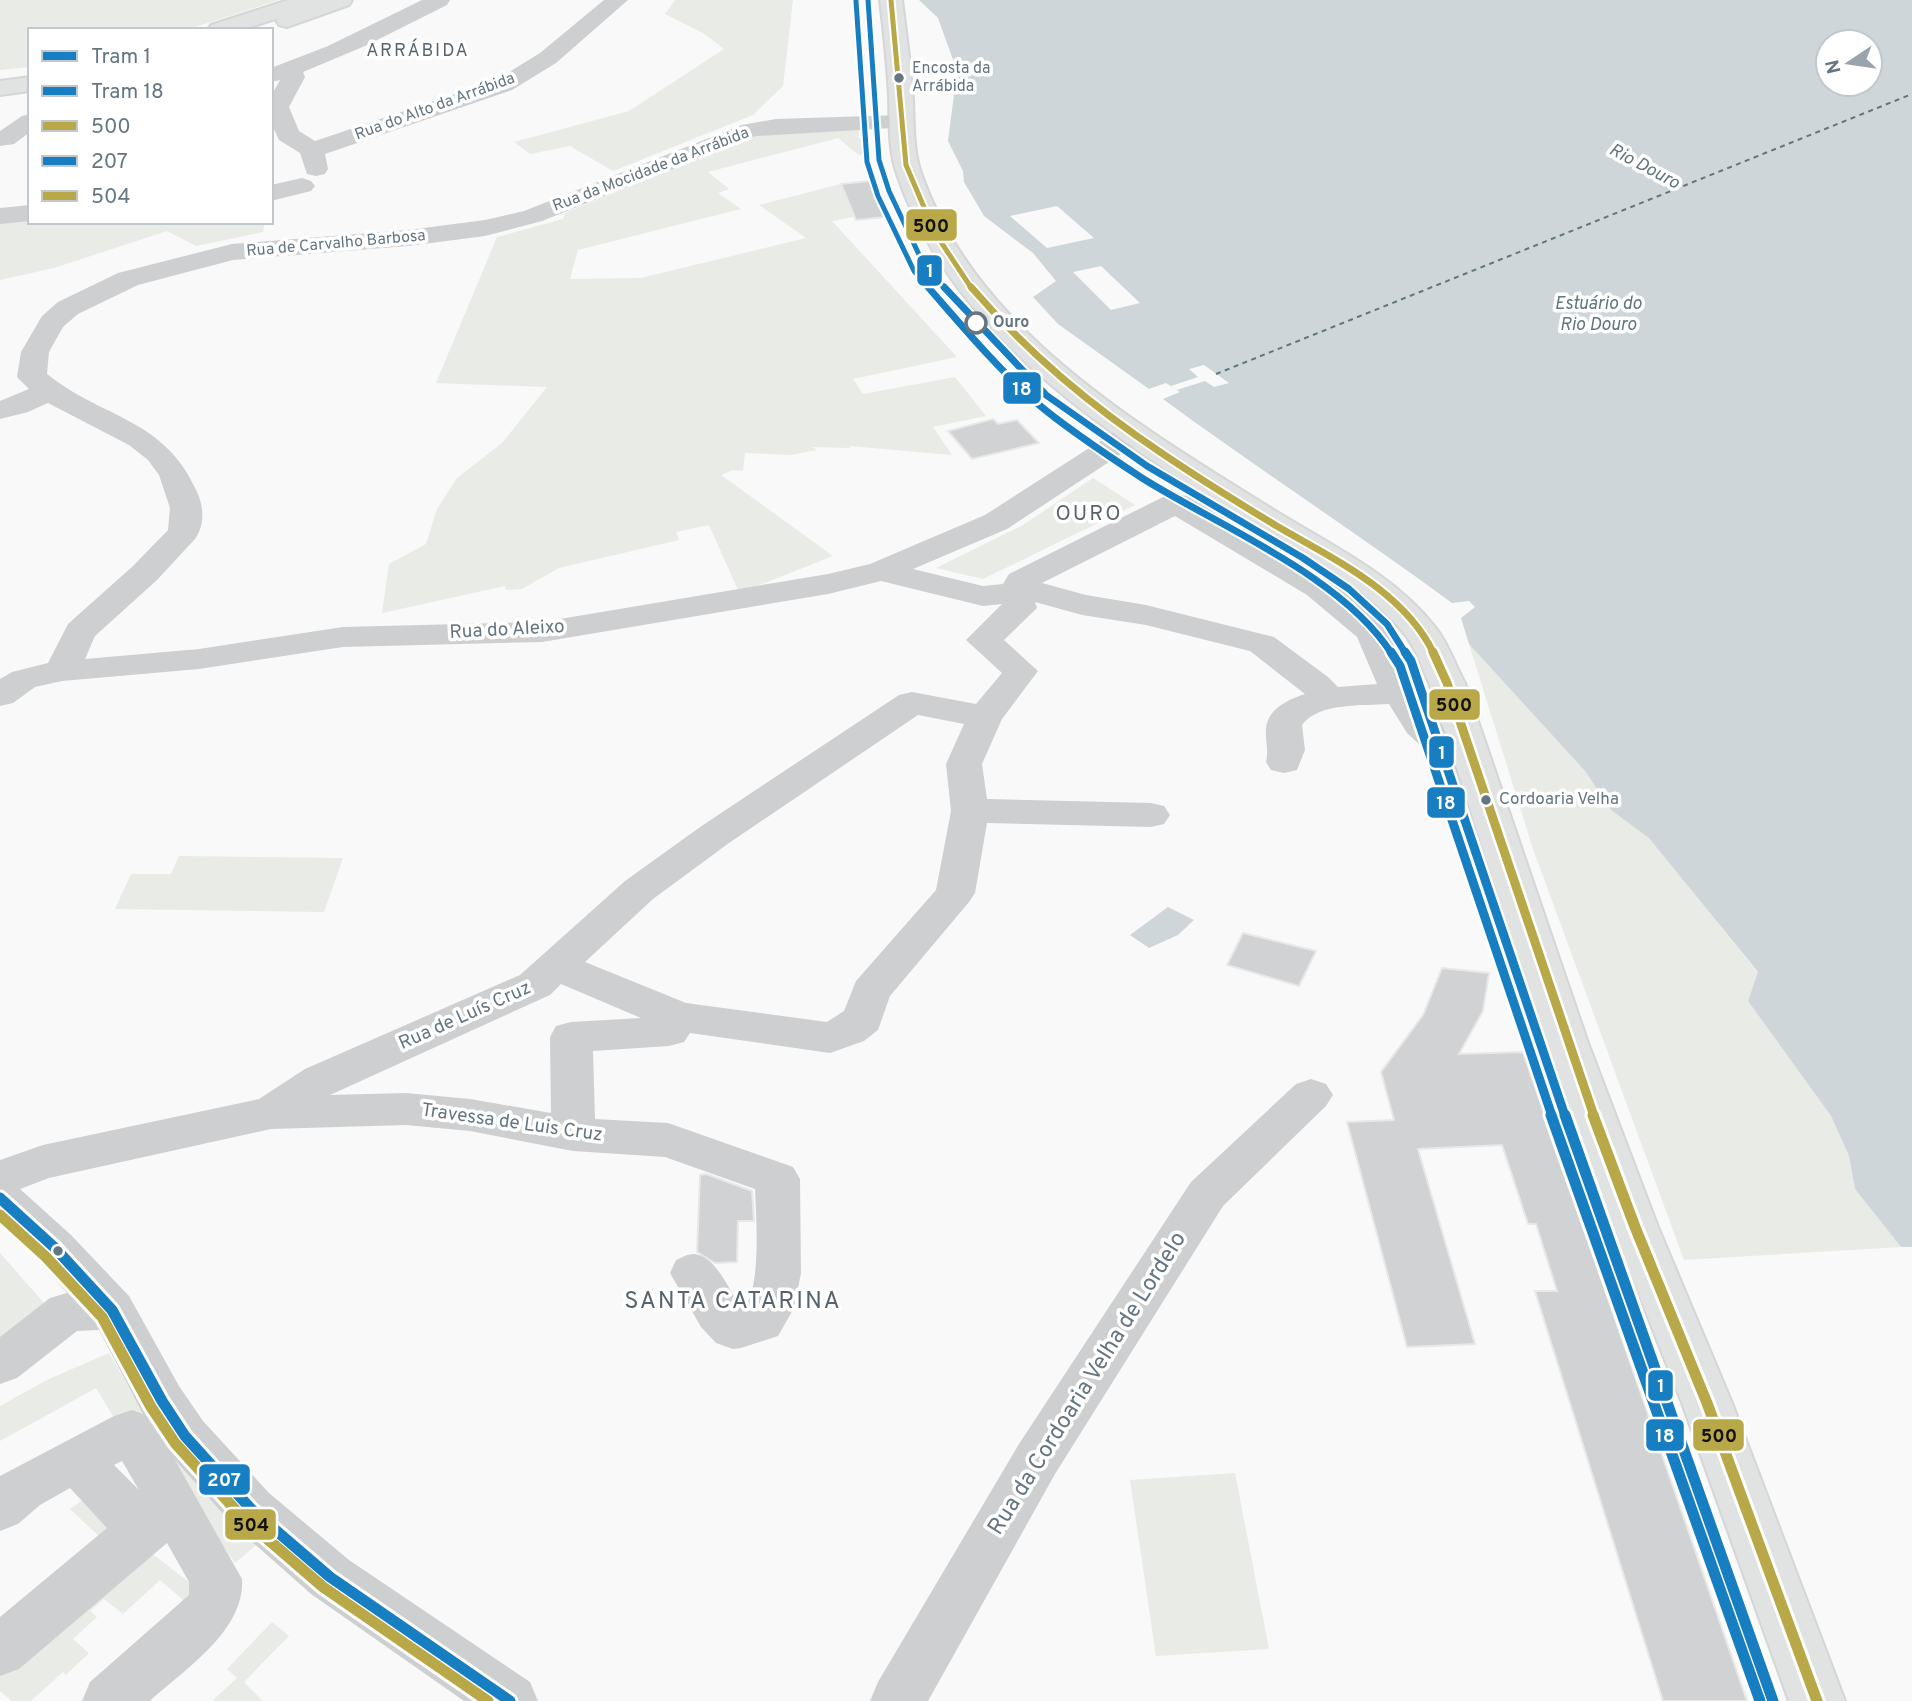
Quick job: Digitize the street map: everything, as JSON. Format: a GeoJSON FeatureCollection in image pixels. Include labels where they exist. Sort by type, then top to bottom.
{"type":"FeatureCollection","features":[{"type":"Feature","properties":{"kind":"main road"},"geometry":{"type":"LineString","coordinates":[[225,28],[309,0]]}},
{"type":"Feature","properties":{"kind":"main road"},"geometry":{"type":"LineString","coordinates":[[264,28],[341,0]]}},
{"type":"Feature","properties":{"kind":"main road"},"geometry":{"type":"LineString","coordinates":[[891,0],[901,122],[909,174],[930,229],[971,290],[1041,362],[1133,433],[1392,599],[1423,634],[1447,683],[1558,1017],[1635,1227],[1707,1404],[1816,1701]]}},
{"type":"Feature","properties":{"kind":"main road"},"geometry":{"type":"LineString","coordinates":[[0,75],[28,72]]}},
{"type":"Feature","properties":{"kind":"main road"},"geometry":{"type":"LineString","coordinates":[[0,88],[28,84]]}},
{"type":"Feature","properties":{"kind":"street"},"geometry":{"type":"LineString","coordinates":[[281,72],[439,0]]}},
{"type":"Feature","properties":{"kind":"street","name":"Rua do Alto da Arrábida"},"geometry":{"type":"LineString","coordinates":[[310,168],[504,85],[548,58],[617,0]]}},
{"type":"Feature","properties":{"kind":"street"},"geometry":{"type":"LineString","coordinates":[[273,192],[310,168],[288,135],[277,107],[293,77],[281,72]]}},
{"type":"Feature","properties":{"kind":"street"},"geometry":{"type":"LineString","coordinates":[[2,139],[28,122]]}},
{"type":"Feature","properties":{"kind":"street","name":"Rua da Mocidade da Arrábida"},"geometry":{"type":"LineString","coordinates":[[446,235],[533,216],[751,130],[776,126],[901,122]]}},
{"type":"Feature","properties":{"kind":"street"},"geometry":{"type":"LineString","coordinates":[[2,139],[28,133]]}},
{"type":"Feature","properties":{"kind":"street"},"geometry":{"type":"LineString","coordinates":[[0,216],[28,213]]}},
{"type":"Feature","properties":{"kind":"street","name":"Rua de Carvalho Barbosa"},"geometry":{"type":"LineString","coordinates":[[47,392],[32,377],[35,352],[51,322],[89,297],[128,279],[232,253],[264,248],[446,235]]}},
{"type":"Feature","properties":{"kind":"street"},"geometry":{"type":"LineString","coordinates":[[0,410],[18,406],[47,392],[141,437],[160,452],[186,502],[184,532],[145,573],[80,631],[62,671]]}},
{"type":"Feature","properties":{"kind":"street"},"geometry":{"type":"LineString","coordinates":[[881,571],[996,522],[1133,433]]}},
{"type":"Feature","properties":{"kind":"street"},"geometry":{"type":"LineString","coordinates":[[556,966],[680,1017],[830,1038],[849,1030],[863,1018],[871,991],[955,893],[970,811],[964,764],[985,717],[1021,671],[983,640],[1020,608],[1015,593],[1021,580],[1176,503],[1319,588],[1372,632],[1399,693],[1420,724],[1477,778]]}},
{"type":"Feature","properties":{"kind":"street","name":"Rua do Aleixo"},"geometry":{"type":"LineString","coordinates":[[0,695],[24,679],[62,671],[199,659],[343,637],[542,632],[828,584],[881,571],[983,596],[1034,591],[1082,605],[1146,615],[1262,644],[1316,684],[1329,699]]}},
{"type":"Feature","properties":{"kind":"street"},"geometry":{"type":"LineString","coordinates":[[1284,762],[1287,744],[1283,728],[1288,715],[1297,707],[1329,699],[1399,693]]}},
{"type":"Feature","properties":{"kind":"street","name":"Rua de Luís Cruz"},"geometry":{"type":"LineString","coordinates":[[0,1178],[43,1162],[271,1113],[320,1080],[535,985],[639,890],[716,834],[912,703],[985,717]]}},
{"type":"Feature","properties":{"kind":"street"},"geometry":{"type":"LineString","coordinates":[[970,811],[1152,815]]}},
{"type":"Feature","properties":{"kind":"street"},"geometry":{"type":"LineString","coordinates":[[573,1134],[571,1037],[669,1031],[680,1017]]}},
{"type":"Feature","properties":{"kind":"street","name":"Rua da Cordoaria Velha de Lordelo"},"geometry":{"type":"LineString","coordinates":[[898,1701],[1037,1459],[1207,1194],[1311,1095]]}},
{"type":"Feature","properties":{"kind":"street","name":"Travessa de Luis Cruz"},"geometry":{"type":"LineString","coordinates":[[271,1113],[406,1109],[470,1115],[573,1134],[668,1140],[777,1179],[780,1240],[775,1284],[764,1318],[750,1327],[733,1329],[718,1313],[693,1273]]}},
{"type":"Feature","properties":{"kind":"street"},"geometry":{"type":"LineString","coordinates":[[0,1198],[55,1248],[111,1310],[162,1401],[185,1436],[251,1509],[330,1577],[510,1701]]}},
{"type":"Feature","properties":{"kind":"street"},"geometry":{"type":"LineString","coordinates":[[0,1364],[67,1312],[111,1310]]}},
{"type":"Feature","properties":{"kind":"street"},"geometry":{"type":"LineString","coordinates":[[0,1508],[22,1489],[132,1431],[160,1521],[215,1579],[216,1597],[209,1612],[110,1701]]}},
{"type":"Feature","properties":{"kind":"street"},"geometry":{"type":"LineString","coordinates":[[0,1651],[160,1521]]}},
{"type":"Feature","properties":{"kind":"shaded area"},"geometry":{"type":"Polygon","coordinates":[[[0,0],[279,0],[192,28],[28,28],[28,67],[0,70],[0,0]]]}},
{"type":"Feature","properties":{"kind":"shaded area"},"geometry":{"type":"Polygon","coordinates":[[[675,0],[793,0],[783,86],[753,115],[613,171],[570,146],[530,154],[514,142],[629,111],[724,49],[703,33],[665,14],[675,0]]]}},
{"type":"Feature","properties":{"kind":"shaded area"},"geometry":{"type":"Polygon","coordinates":[[[859,129],[859,138],[867,145],[869,157],[857,154],[838,138],[708,172],[729,189],[718,193],[741,209],[578,250],[570,279],[641,278],[806,238],[759,205],[841,184],[854,217],[832,221],[957,357],[853,379],[863,394],[955,377],[986,416],[933,427],[952,455],[850,446],[812,447],[817,450],[791,455],[745,453],[743,471],[733,470],[721,475],[833,556],[752,588],[738,590],[709,525],[676,532],[679,540],[559,568],[522,589],[506,590],[505,586],[382,613],[389,564],[426,544],[437,509],[457,478],[502,443],[547,387],[436,383],[497,237],[563,219],[565,213],[756,135],[859,129]]]}},
{"type":"Feature","properties":{"kind":"shaded area"},"geometry":{"type":"Polygon","coordinates":[[[28,216],[28,224],[265,224],[263,232],[196,246],[167,231],[54,268],[0,280],[0,219],[28,216]]]}},
{"type":"Feature","properties":{"kind":"shaded area"},"geometry":{"type":"Polygon","coordinates":[[[1093,478],[1135,505],[983,579],[936,568],[1023,525],[1093,478]]]}},
{"type":"Feature","properties":{"kind":"shaded area"},"geometry":{"type":"Polygon","coordinates":[[[1469,644],[1585,771],[1611,810],[1649,837],[1758,973],[1748,1001],[1831,1116],[1849,1156],[1855,1189],[1901,1247],[1684,1260],[1533,849],[1469,644]]]}},
{"type":"Feature","properties":{"kind":"shaded area"},"geometry":{"type":"Polygon","coordinates":[[[179,856],[343,858],[324,912],[115,909],[131,874],[171,874],[179,856]]]}},
{"type":"Feature","properties":{"kind":"shaded area"},"geometry":{"type":"Polygon","coordinates":[[[0,1253],[52,1312],[0,1350],[0,1253]]]}},
{"type":"Feature","properties":{"kind":"shaded area"},"geometry":{"type":"Polygon","coordinates":[[[109,1353],[143,1412],[260,1542],[235,1563],[135,1418],[117,1423],[96,1388],[0,1441],[0,1406],[47,1380],[109,1353]]]}},
{"type":"Feature","properties":{"kind":"shaded area"},"geometry":{"type":"Polygon","coordinates":[[[1235,1473],[1269,1649],[1156,1656],[1130,1480],[1235,1473]]]}},
{"type":"Feature","properties":{"kind":"shaded area"},"geometry":{"type":"Polygon","coordinates":[[[92,1493],[122,1526],[104,1541],[70,1509],[92,1493]]]}},
{"type":"Feature","properties":{"kind":"shaded area"},"geometry":{"type":"Polygon","coordinates":[[[150,1552],[194,1586],[188,1604],[160,1580],[123,1614],[104,1599],[90,1611],[97,1617],[73,1639],[89,1653],[66,1675],[63,1672],[31,1701],[12,1701],[0,1691],[0,1664],[150,1552]]]}},
{"type":"Feature","properties":{"kind":"shaded area"},"geometry":{"type":"Polygon","coordinates":[[[272,1622],[289,1636],[244,1682],[263,1701],[212,1701],[237,1678],[227,1669],[272,1622]]]}},
{"type":"Feature","properties":{"kind":"water","name":"Estuário do Rio Douro"},"geometry":{"type":"Polygon","coordinates":[[[919,0],[1912,0],[1912,1247],[1901,1247],[1855,1189],[1849,1156],[1831,1116],[1748,1001],[1758,972],[1649,838],[1611,810],[1585,771],[1469,644],[1461,618],[1475,607],[1469,601],[1452,603],[1235,451],[1163,399],[1180,392],[1166,383],[1149,389],[1058,324],[1033,297],[1056,281],[1033,253],[984,216],[964,182],[963,171],[948,141],[957,71],[938,18],[919,0]]]}},
{"type":"Feature","properties":{"kind":"water"},"geometry":{"type":"Polygon","coordinates":[[[1168,907],[1194,920],[1178,935],[1149,948],[1130,935],[1168,907]]]}},
{"type":"Feature","properties":{"kind":"pier"},"geometry":{"type":"Polygon","coordinates":[[[1057,206],[1094,238],[1047,248],[1010,216],[1057,206]]]}},
{"type":"Feature","properties":{"kind":"pier"},"geometry":{"type":"Polygon","coordinates":[[[1101,266],[1140,303],[1111,310],[1073,272],[1101,266]]]}},
{"type":"Feature","properties":{"kind":"pier"},"geometry":{"type":"Polygon","coordinates":[[[1204,365],[1229,383],[1214,387],[1205,381],[1177,390],[1171,386],[1198,377],[1189,369],[1204,365]]]}},
{"type":"Feature","properties":{"kind":"building"},"geometry":{"type":"Polygon","coordinates":[[[870,181],[886,217],[856,220],[841,184],[870,181]]]}},
{"type":"Feature","properties":{"kind":"building"},"geometry":{"type":"Polygon","coordinates":[[[993,419],[998,424],[1017,420],[1039,443],[972,459],[948,431],[993,419]]]}},
{"type":"Feature","properties":{"kind":"building"},"geometry":{"type":"Polygon","coordinates":[[[1243,933],[1316,951],[1299,986],[1227,965],[1243,933]]]}},
{"type":"Feature","properties":{"kind":"building"},"geometry":{"type":"Polygon","coordinates":[[[1442,968],[1489,973],[1483,1011],[1459,1054],[1523,1052],[1747,1701],[1663,1701],[1535,1291],[1557,1291],[1536,1224],[1528,1224],[1502,1145],[1418,1149],[1475,1344],[1407,1347],[1347,1122],[1394,1120],[1381,1072],[1423,1015],[1442,968]]]}},
{"type":"Feature","properties":{"kind":"building"},"geometry":{"type":"Polygon","coordinates":[[[706,1174],[752,1191],[754,1221],[738,1221],[737,1262],[715,1263],[697,1252],[700,1175],[706,1174]]]}},
{"type":"Feature","properties":{"kind":"ferry route"},"geometry":{"type":"LineString","coordinates":[[1216,374],[1912,94]]}},
{"type":"Feature","properties":{"kind":"tram line","name":"1"},"geometry":{"type":"LineString","coordinates":[[868,0],[879,160],[889,191],[923,263],[976,323],[1046,395],[1147,466],[1303,558],[1349,589],[1387,624],[1411,661],[1540,1045],[1773,1701]]}},
{"type":"Feature","properties":{"kind":"tram line","name":"18"},"geometry":{"type":"LineString","coordinates":[[856,1],[867,162],[878,196],[914,271],[967,332],[1038,404],[1141,477],[1296,568],[1341,599],[1378,632],[1400,666],[1528,1049],[1760,1701]]}},
{"type":"Feature","properties":{"kind":"transit line","name":"500"},"geometry":{"type":"LineString","coordinates":[[891,0],[906,165],[935,233],[969,285],[1011,334],[1110,418],[1218,490],[1354,572],[1394,602],[1424,635],[1447,683],[1567,1043],[1635,1227],[1707,1403],[1817,1701]]}},
{"type":"Feature","properties":{"kind":"transit line","name":"207"},"geometry":{"type":"LineString","coordinates":[[0,1198],[55,1248],[112,1310],[162,1401],[185,1436],[251,1509],[330,1577],[510,1701]]}},
{"type":"Feature","properties":{"kind":"transit line","name":"504"},"geometry":{"type":"LineString","coordinates":[[0,1215],[46,1257],[102,1317],[151,1407],[175,1443],[242,1517],[323,1587],[488,1701]]}},
{"type":"Feature","properties":{"kind":"place","name":"Encosta da Arrábida"},"geometry":{"type":"Point","coordinates":[899,78]}},
{"type":"Feature","properties":{"kind":"place","name":"Ouro"},"geometry":{"type":"Point","coordinates":[976,323]}},
{"type":"Feature","properties":{"kind":"place","name":"Cordoaria Velha"},"geometry":{"type":"Point","coordinates":[1486,800]}},
{"type":"Feature","properties":{"kind":"district","name":"ARRÁBIDA"},"geometry":{"type":"Point","coordinates":[418,51]}},
{"type":"Feature","properties":{"kind":"district","name":"OURO"},"geometry":{"type":"Point","coordinates":[1089,514]}},
{"type":"Feature","properties":{"kind":"district","name":"SANTA CATARINA"},"geometry":{"type":"Point","coordinates":[733,1302]}},
{"type":"Feature","properties":{"kind":"water label","name":"Rio Douro"},"geometry":{"type":"Point","coordinates":[1644,167]}}]}
